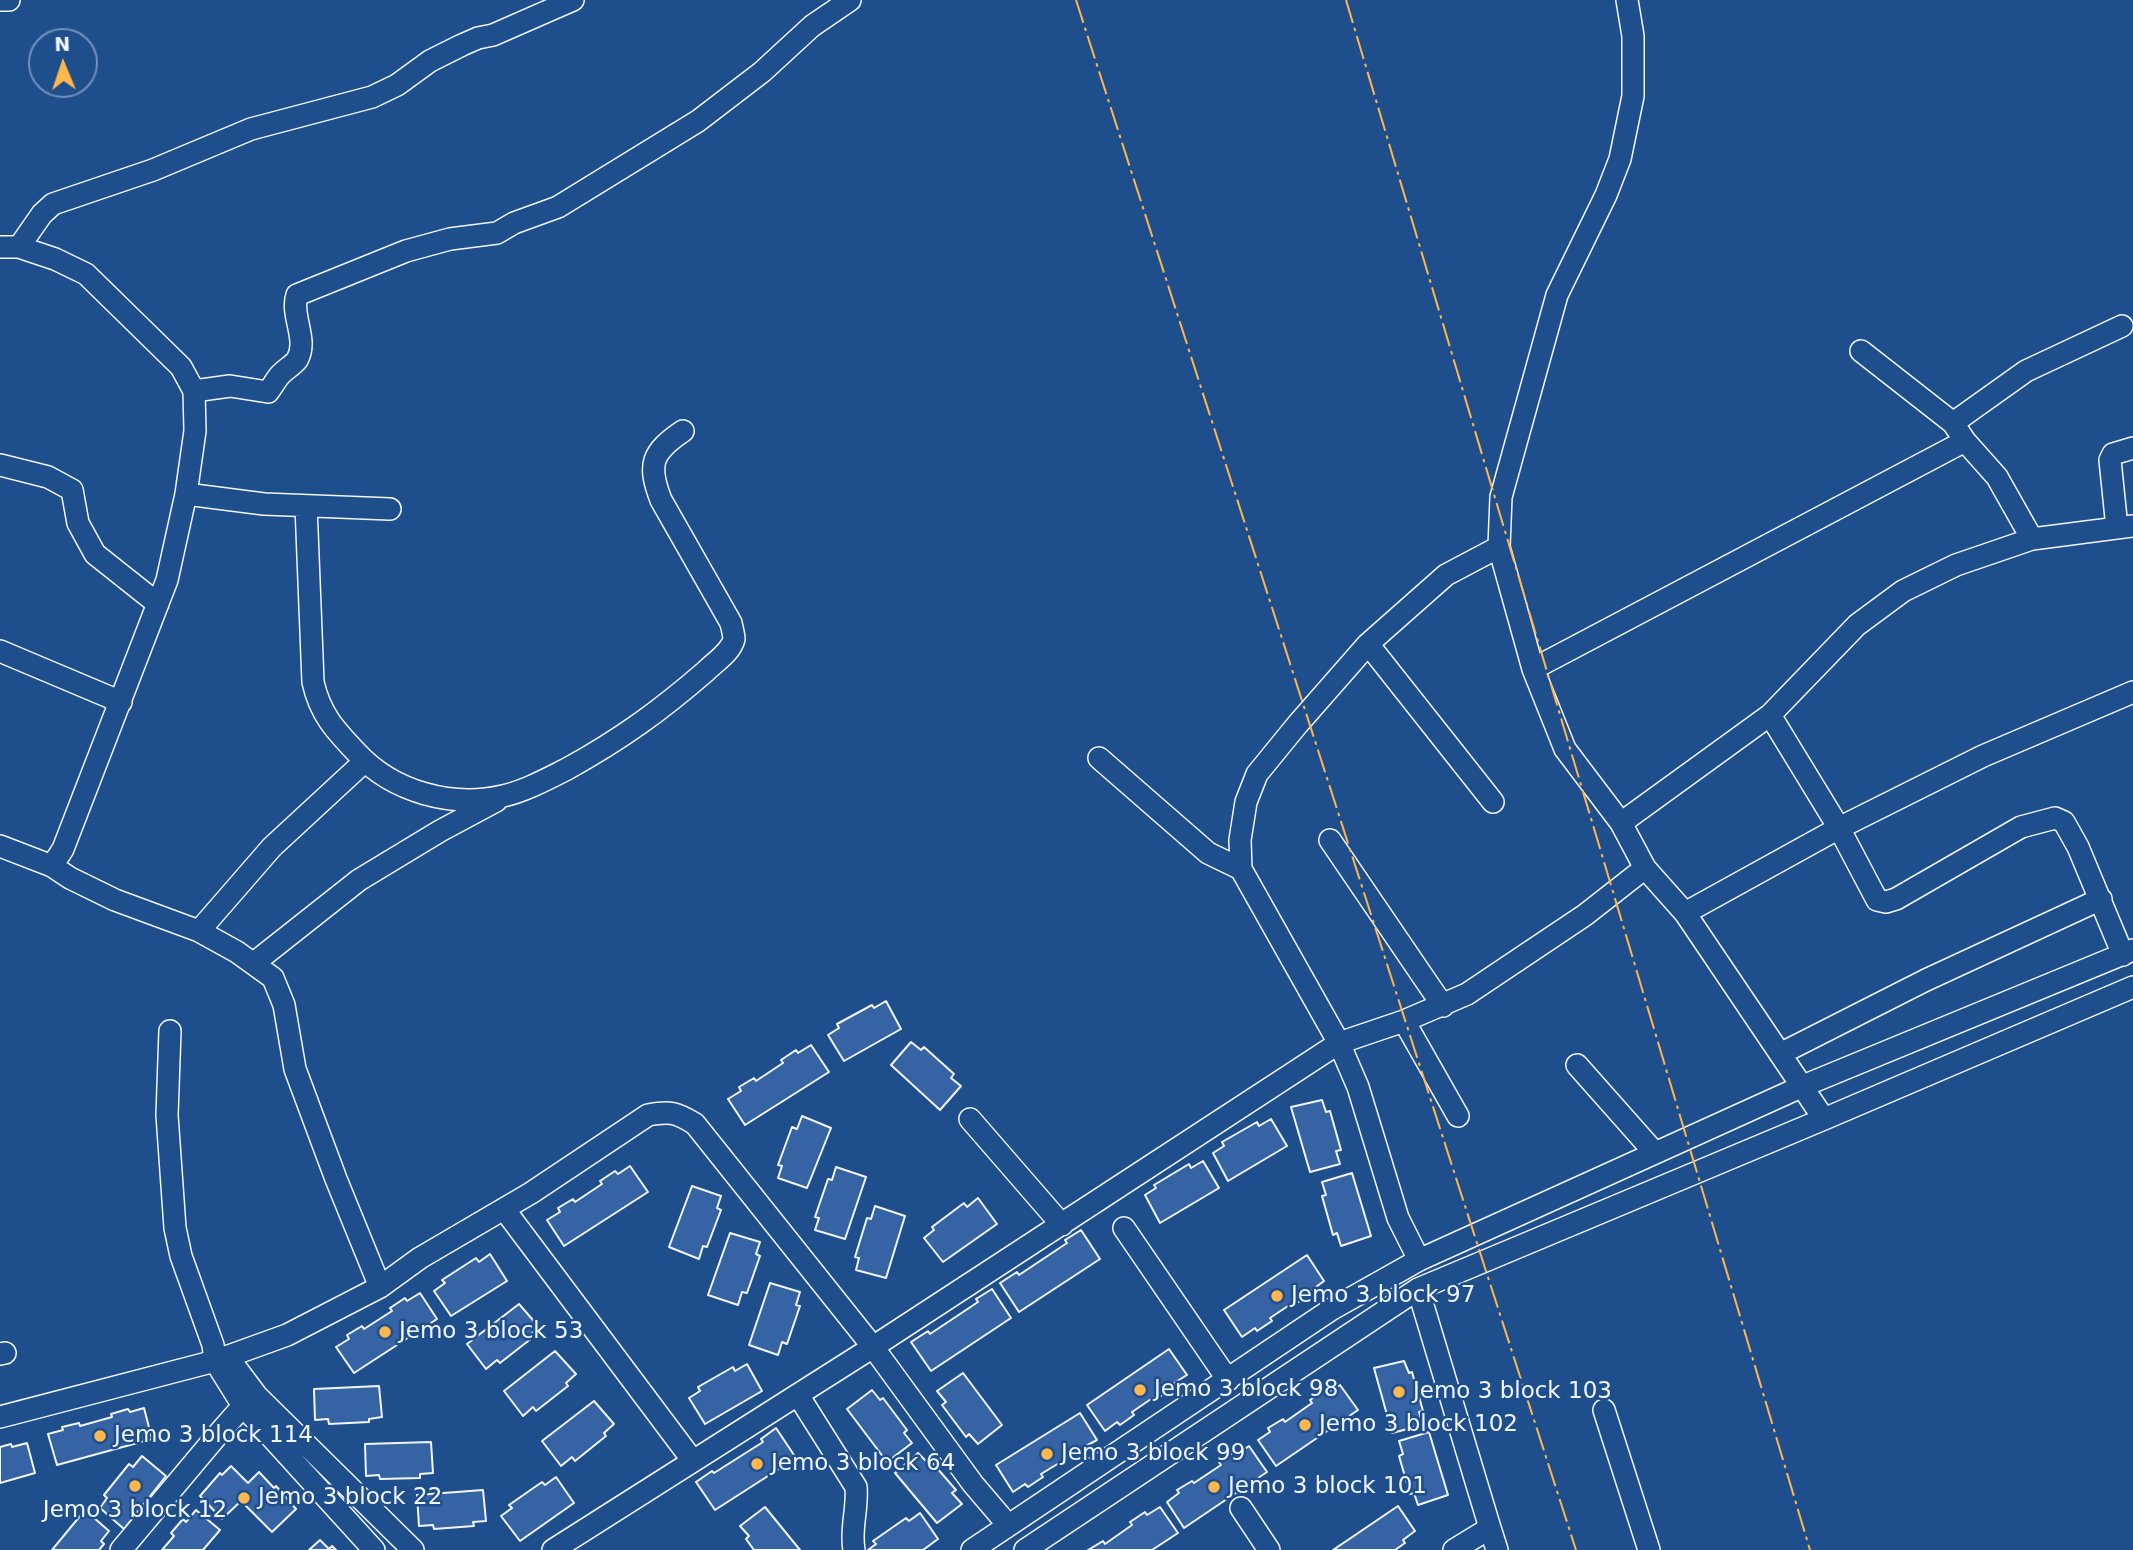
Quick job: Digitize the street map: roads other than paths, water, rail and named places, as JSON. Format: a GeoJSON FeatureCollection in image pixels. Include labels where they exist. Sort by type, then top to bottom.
{"type":"FeatureCollection","features":[{"type":"Feature","properties":{"kind":"street"},"geometry":{"type":"LineString","coordinates":[[0,0],[9,0]]}},
{"type":"Feature","properties":{"kind":"street"},"geometry":{"type":"LineString","coordinates":[[52,866],[63,849],[167,580],[186,494],[195,431],[194,391],[181,367],[86,274],[55,259],[10,247],[53,204],[153,170],[251,129],[372,97],[397,85],[430,61],[463,45],[493,35],[573,0]]}},
{"type":"Feature","properties":{"kind":"street"},"geometry":{"type":"LineString","coordinates":[[194,391],[230,386],[268,392],[278,376],[297,361],[300,353],[294,302],[296,295],[406,251],[450,239],[497,233],[514,223],[558,207],[698,121],[762,72],[812,26],[850,0]]}},
{"type":"Feature","properties":{"kind":"street"},"geometry":{"type":"LineString","coordinates":[[1627,0],[1633,36],[1633,96],[1620,159],[1606,195],[1557,295],[1501,497],[1499,547],[1533,668],[1565,748],[1621,823],[1645,868],[1685,913],[1825,1119]]}},
{"type":"Feature","properties":{"kind":"street"},"geometry":{"type":"LineString","coordinates":[[1953,423],[2026,371],[2122,326]]}},
{"type":"Feature","properties":{"kind":"street"},"geometry":{"type":"LineString","coordinates":[[1861,351],[1953,423],[1965,442],[1997,477],[2032,539]]}},
{"type":"Feature","properties":{"kind":"street"},"geometry":{"type":"LineString","coordinates":[[254,963],[359,880],[504,796],[546,780],[615,743],[669,704],[728,650],[734,638],[731,623],[656,486],[653,466],[662,445],[683,431]]}},
{"type":"Feature","properties":{"kind":"street"},"geometry":{"type":"LineString","coordinates":[[1533,668],[1965,442]]}},
{"type":"Feature","properties":{"kind":"street"},"geometry":{"type":"LineString","coordinates":[[1621,823],[1770,715],[1857,625],[1903,592],[1956,565],[2032,539],[2125,527],[2110,460],[2113,454],[2133,448]]}},
{"type":"Feature","properties":{"kind":"street"},"geometry":{"type":"LineString","coordinates":[[0,465],[48,477],[72,490],[78,523],[95,554],[158,604]]}},
{"type":"Feature","properties":{"kind":"street"},"geometry":{"type":"LineString","coordinates":[[186,494],[264,504],[390,509]]}},
{"type":"Feature","properties":{"kind":"street"},"geometry":{"type":"LineString","coordinates":[[306,506],[313,682],[317,699],[331,726],[365,762],[399,786],[456,800],[504,796]]}},
{"type":"Feature","properties":{"kind":"street"},"geometry":{"type":"LineString","coordinates":[[1419,1260],[1398,1218],[1358,1087],[1339,1043],[1241,869],[1240,840],[1246,802],[1257,774],[1297,724],[1368,644],[1446,575],[1499,547]]}},
{"type":"Feature","properties":{"kind":"street"},"geometry":{"type":"LineString","coordinates":[[1368,644],[1493,802]]}},
{"type":"Feature","properties":{"kind":"street"},"geometry":{"type":"LineString","coordinates":[[0,651],[121,702]]}},
{"type":"Feature","properties":{"kind":"street"},"geometry":{"type":"LineString","coordinates":[[1685,913],[1839,828],[1983,756],[2133,692]]}},
{"type":"Feature","properties":{"kind":"street"},"geometry":{"type":"LineString","coordinates":[[972,1550],[1332,1309],[1419,1260],[1803,1086],[2128,953],[2078,847],[2064,822],[2055,818],[2021,827],[1896,899],[1886,902],[1877,900],[1839,828],[1770,715]]}},
{"type":"Feature","properties":{"kind":"street"},"geometry":{"type":"LineString","coordinates":[[1099,758],[1208,853],[1241,869]]}},
{"type":"Feature","properties":{"kind":"street"},"geometry":{"type":"LineString","coordinates":[[198,931],[272,847],[365,762]]}},
{"type":"Feature","properties":{"kind":"street"},"geometry":{"type":"LineString","coordinates":[[1330,840],[1443,1006]]}},
{"type":"Feature","properties":{"kind":"street"},"geometry":{"type":"LineString","coordinates":[[0,846],[52,866],[115,900],[198,931],[254,963],[274,978],[284,1005],[295,1069],[336,1180],[380,1287]]}},
{"type":"Feature","properties":{"kind":"street"},"geometry":{"type":"LineString","coordinates":[[553,1550],[873,1347],[1339,1043],[1404,1021],[1467,994],[1585,915],[1645,868]]}},
{"type":"Feature","properties":{"kind":"street"},"geometry":{"type":"LineString","coordinates":[[1780,1054],[1926,980],[2102,899]]}},
{"type":"Feature","properties":{"kind":"street"},"geometry":{"type":"LineString","coordinates":[[1025,1550],[1418,1289],[2133,987]]}},
{"type":"Feature","properties":{"kind":"street"},"geometry":{"type":"LineString","coordinates":[[1404,1021],[1458,1116]]}},
{"type":"Feature","properties":{"kind":"street"},"geometry":{"type":"LineString","coordinates":[[170,1031],[167,1115],[175,1228],[181,1256],[218,1354],[250,1401],[374,1550]]}},
{"type":"Feature","properties":{"kind":"street"},"geometry":{"type":"LineString","coordinates":[[1577,1065],[1655,1153]]}},
{"type":"Feature","properties":{"kind":"street"},"geometry":{"type":"LineString","coordinates":[[0,1417],[287,1335],[380,1287],[420,1258],[504,1209],[648,1115],[666,1111],[683,1116],[695,1124],[873,1347],[974,1484],[1008,1525]]}},
{"type":"Feature","properties":{"kind":"street"},"geometry":{"type":"LineString","coordinates":[[970,1119],[1062,1225]]}},
{"type":"Feature","properties":{"kind":"street"},"geometry":{"type":"LineString","coordinates":[[504,1209],[693,1461]]}},
{"type":"Feature","properties":{"kind":"street"},"geometry":{"type":"LineString","coordinates":[[1124,1228],[1228,1380]]}},
{"type":"Feature","properties":{"kind":"street"},"geometry":{"type":"LineString","coordinates":[[1418,1289],[1497,1550]]}},
{"type":"Feature","properties":{"kind":"street"},"geometry":{"type":"LineString","coordinates":[[1332,1309],[1351,1333]]}},
{"type":"Feature","properties":{"kind":"street"},"geometry":{"type":"LineString","coordinates":[[798,1395],[856,1488],[858,1503],[852,1539],[854,1550]]}},
{"type":"Feature","properties":{"kind":"street"},"geometry":{"type":"LineString","coordinates":[[121,1550],[250,1401]]}},
{"type":"Feature","properties":{"kind":"street"},"geometry":{"type":"LineString","coordinates":[[250,1401],[413,1550]]}},
{"type":"Feature","properties":{"kind":"street"},"geometry":{"type":"LineString","coordinates":[[1604,1410],[1649,1550]]}},
{"type":"Feature","properties":{"kind":"street"},"geometry":{"type":"LineString","coordinates":[[1241,1508],[1269,1550]]}},
{"type":"Feature","properties":{"kind":"street"},"geometry":{"type":"LineString","coordinates":[[1454,1550],[1490,1528]]}},
{"type":"Feature","properties":{"kind":"place","name":"Jemo 3 block 97"},"geometry":{"type":"Point","coordinates":[1277,1296]}},
{"type":"Feature","properties":{"kind":"place","name":"Jemo 3 block 53"},"geometry":{"type":"Point","coordinates":[385,1332]}},
{"type":"Feature","properties":{"kind":"place","name":"Jemo 3 block 98"},"geometry":{"type":"Point","coordinates":[1140,1390]}},
{"type":"Feature","properties":{"kind":"place","name":"Jemo 3 block 103"},"geometry":{"type":"Point","coordinates":[1399,1392]}},
{"type":"Feature","properties":{"kind":"place","name":"Jemo 3 block 102"},"geometry":{"type":"Point","coordinates":[1305,1425]}},
{"type":"Feature","properties":{"kind":"place","name":"Jemo 3 block 114"},"geometry":{"type":"Point","coordinates":[100,1436]}},
{"type":"Feature","properties":{"kind":"place","name":"Jemo 3 block 99"},"geometry":{"type":"Point","coordinates":[1047,1454]}},
{"type":"Feature","properties":{"kind":"place","name":"Jemo 3 block 64"},"geometry":{"type":"Point","coordinates":[757,1464]}},
{"type":"Feature","properties":{"kind":"place","name":"Jemo 3 block 12"},"geometry":{"type":"Point","coordinates":[135,1486]}},
{"type":"Feature","properties":{"kind":"place","name":"Jemo 3 block 101"},"geometry":{"type":"Point","coordinates":[1214,1487]}},
{"type":"Feature","properties":{"kind":"place","name":"Jemo 3 block 22"},"geometry":{"type":"Point","coordinates":[244,1498]}}]}
